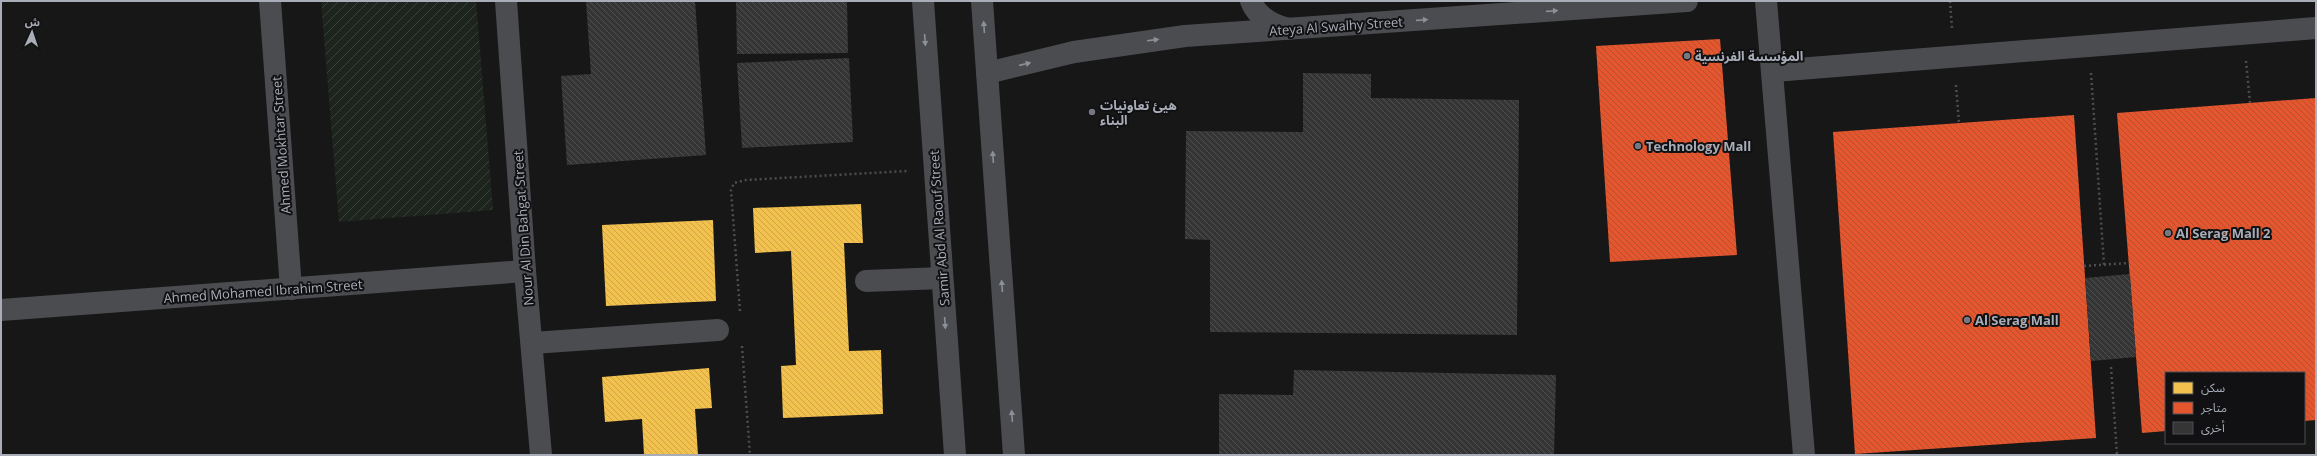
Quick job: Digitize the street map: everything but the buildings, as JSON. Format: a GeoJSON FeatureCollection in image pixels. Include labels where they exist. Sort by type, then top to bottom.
{"type":"FeatureCollection","features":[{"type":"Feature","properties":{"kind":"street","name":"Ahmed Mokhtar Street"},"geometry":{"type":"LineString","coordinates":[[270,1],[291,289]]}},
{"type":"Feature","properties":{"kind":"street","name":"Nour Al Din Bahgat Street"},"geometry":{"type":"LineString","coordinates":[[506,1],[525,271],[533,343],[541,455]]}},
{"type":"Feature","properties":{"kind":"street","name":"Samir Abd Al Raouf Street"},"geometry":{"type":"LineString","coordinates":[[923,1],[955,455]]}},
{"type":"Feature","properties":{"kind":"street"},"geometry":{"type":"LineString","coordinates":[[982,1],[1014,455]]}},
{"type":"Feature","properties":{"kind":"street"},"geometry":{"type":"LineString","coordinates":[[1251,1],[1261,16],[1274,25],[1289,30]]}},
{"type":"Feature","properties":{"kind":"street","name":"Ateya Al Swalhy Street"},"geometry":{"type":"LineString","coordinates":[[987,73],[1074,52],[1185,36],[1289,30],[1687,1]]}},
{"type":"Feature","properties":{"kind":"street"},"geometry":{"type":"LineString","coordinates":[[1766,1],[1774,71],[1804,455]]}},
{"type":"Feature","properties":{"kind":"street"},"geometry":{"type":"LineString","coordinates":[[1774,71],[2316,28]]}},
{"type":"Feature","properties":{"kind":"street","name":"Ahmed Mohamed Ibrahim Street"},"geometry":{"type":"LineString","coordinates":[[1,310],[525,271]]}},
{"type":"Feature","properties":{"kind":"street"},"geometry":{"type":"LineString","coordinates":[[866,281],[942,278]]}},
{"type":"Feature","properties":{"kind":"street"},"geometry":{"type":"LineString","coordinates":[[533,343],[718,330]]}},
{"type":"Feature","properties":{"kind":"path"},"geometry":{"type":"LineString","coordinates":[[2089,46],[2104,264]]}},
{"type":"Feature","properties":{"kind":"path"},"geometry":{"type":"LineString","coordinates":[[740,313],[731,190],[734,183],[746,180],[934,169]]}},
{"type":"Feature","properties":{"kind":"path"},"geometry":{"type":"LineString","coordinates":[[2084,266],[2129,263]]}},
{"type":"Feature","properties":{"kind":"path"},"geometry":{"type":"LineString","coordinates":[[742,344],[750,455]]}},
{"type":"Feature","properties":{"kind":"path"},"geometry":{"type":"LineString","coordinates":[[2111,367],[2117,455]]}},
{"type":"Feature","properties":{"kind":"shaded area"},"geometry":{"type":"Polygon","coordinates":[[[321,1],[476,1],[493,210],[339,222],[321,1]]]}},
{"type":"Feature","properties":{"kind":"place","name":"المؤسسة الفرنسية"},"geometry":{"type":"Point","coordinates":[1687,56]}},
{"type":"Feature","properties":{"kind":"place","name":"هيئ تعاونيات البناء"},"geometry":{"type":"Point","coordinates":[1092,112]}},
{"type":"Feature","properties":{"kind":"place","name":"Technology Mall"},"geometry":{"type":"Point","coordinates":[1638,146]}},
{"type":"Feature","properties":{"kind":"place","name":"Al Serag Mall 2"},"geometry":{"type":"Point","coordinates":[2168,233]}},
{"type":"Feature","properties":{"kind":"place","name":"Al Serag Mall"},"geometry":{"type":"Point","coordinates":[1967,320]}}]}
